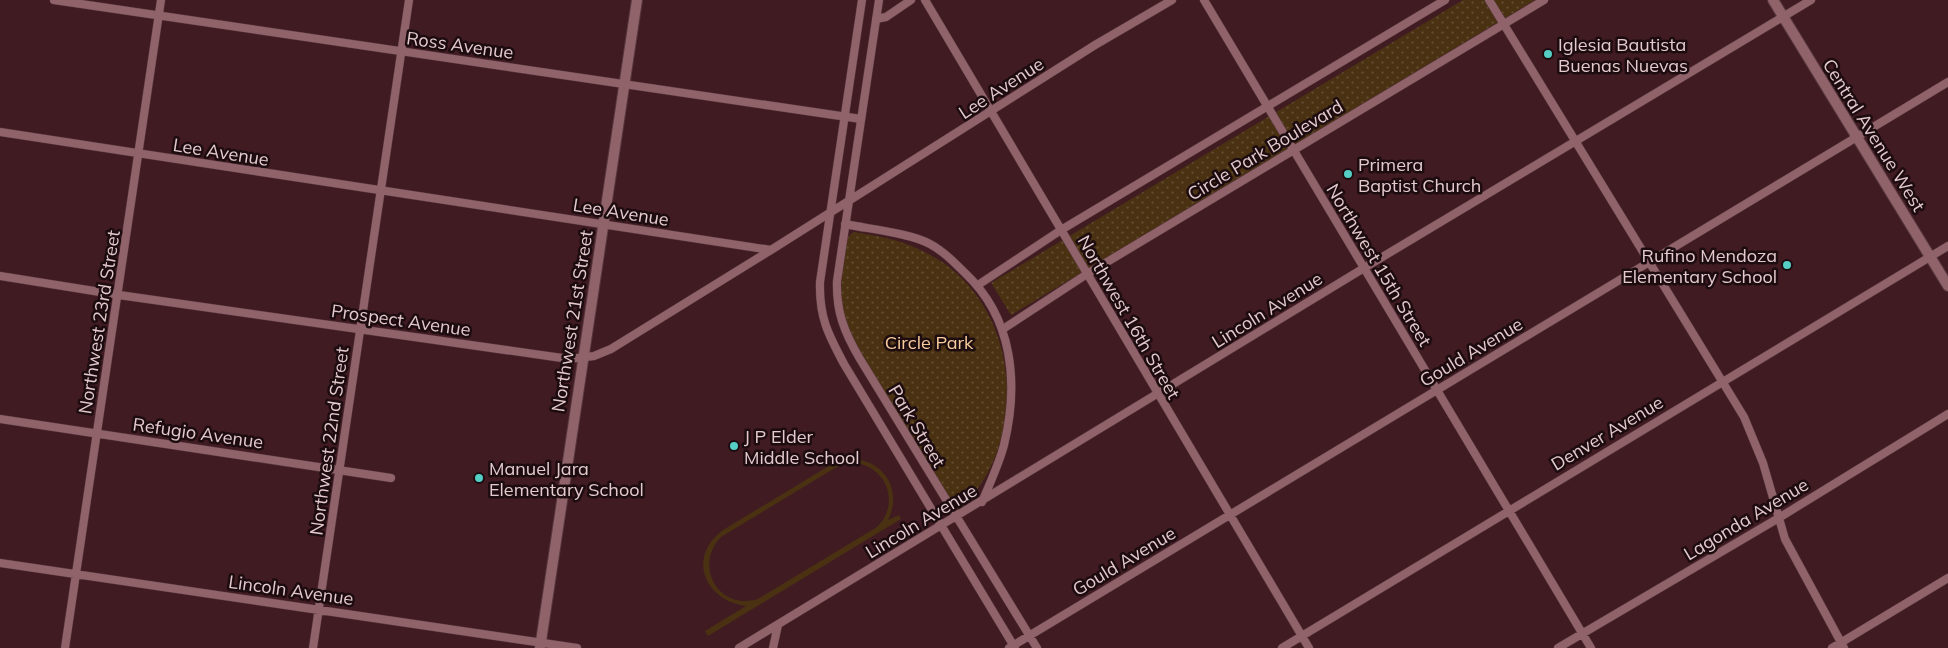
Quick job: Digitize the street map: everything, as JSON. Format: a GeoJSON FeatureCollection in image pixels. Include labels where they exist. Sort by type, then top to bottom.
{"type":"FeatureCollection","features":[{"type":"Feature","properties":{"kind":"street","name":"Ross Avenue"},"geometry":{"type":"LineString","coordinates":[[54,0],[860,119]]}},
{"type":"Feature","properties":{"kind":"street","name":"Northwest 23rd Street"},"geometry":{"type":"LineString","coordinates":[[65,648],[119,295],[161,0]]}},
{"type":"Feature","properties":{"kind":"street","name":"Northwest 22nd Street"},"geometry":{"type":"LineString","coordinates":[[313,648],[409,0]]}},
{"type":"Feature","properties":{"kind":"street","name":"Northwest 21st Street"},"geometry":{"type":"LineString","coordinates":[[540,645],[637,0]]}},
{"type":"Feature","properties":{"kind":"street","name":"Park Street"},"geometry":{"type":"LineString","coordinates":[[862,0],[820,282],[820,302],[824,326],[1012,647]]}},
{"type":"Feature","properties":{"kind":"street","name":"Park Street"},"geometry":{"type":"LineString","coordinates":[[879,0],[837,281],[836,298],[841,324],[956,518],[1037,648]]}},
{"type":"Feature","properties":{"kind":"street"},"geometry":{"type":"LineString","coordinates":[[876,19],[886,17],[911,0]]}},
{"type":"Feature","properties":{"kind":"street","name":"Northwest 16th Street"},"geometry":{"type":"LineString","coordinates":[[925,0],[1309,648]]}},
{"type":"Feature","properties":{"kind":"street","name":"Lee Avenue"},"geometry":{"type":"LineString","coordinates":[[0,132],[771,250],[991,113],[1095,45],[1172,0]]}},
{"type":"Feature","properties":{"kind":"street","name":"Northwest 15th Street"},"geometry":{"type":"LineString","coordinates":[[1204,0],[1591,648]]}},
{"type":"Feature","properties":{"kind":"street","name":"Circle Park Boulevard"},"geometry":{"type":"LineString","coordinates":[[978,285],[1061,230],[1445,0]]}},
{"type":"Feature","properties":{"kind":"street"},"geometry":{"type":"LineString","coordinates":[[1489,0],[1744,417],[1763,463],[1784,539],[1842,645]]}},
{"type":"Feature","properties":{"kind":"street","name":"Circle Park Boulevard"},"geometry":{"type":"LineString","coordinates":[[1003,329],[1087,274],[1544,0]]}},
{"type":"Feature","properties":{"kind":"street","name":"Central Avenue West"},"geometry":{"type":"LineString","coordinates":[[1773,0],[1948,286]]}},
{"type":"Feature","properties":{"kind":"street","name":"Lincoln Avenue"},"geometry":{"type":"LineString","coordinates":[[739,648],[942,527],[1364,268],[1811,0]]}},
{"type":"Feature","properties":{"kind":"street","name":"Gould Avenue"},"geometry":{"type":"LineString","coordinates":[[1012,647],[1948,82]]}},
{"type":"Feature","properties":{"kind":"street"},"geometry":{"type":"LineString","coordinates":[[845,224],[929,243],[952,260],[978,285],[996,312],[1003,329],[1011,361],[1009,418],[1000,457],[982,502]]}},
{"type":"Feature","properties":{"kind":"street","name":"Denver Avenue"},"geometry":{"type":"LineString","coordinates":[[1282,648],[1948,246]]}},
{"type":"Feature","properties":{"kind":"street","name":"Prospect Avenue"},"geometry":{"type":"LineString","coordinates":[[0,276],[119,295],[569,359],[583,358],[611,349],[771,250]]}},
{"type":"Feature","properties":{"kind":"street","name":"Lagonda Avenue"},"geometry":{"type":"LineString","coordinates":[[1558,648],[1777,519],[1948,414]]}},
{"type":"Feature","properties":{"kind":"street","name":"Refugio Avenue"},"geometry":{"type":"LineString","coordinates":[[0,419],[391,478]]}},
{"type":"Feature","properties":{"kind":"street","name":"Lincoln Avenue"},"geometry":{"type":"LineString","coordinates":[[0,563],[318,609],[540,645],[577,648]]}},
{"type":"Feature","properties":{"kind":"street"},"geometry":{"type":"LineString","coordinates":[[1832,648],[1842,645],[1948,578]]}},
{"type":"Feature","properties":{"kind":"street"},"geometry":{"type":"LineString","coordinates":[[773,648],[778,624]]}},
{"type":"Feature","properties":{"kind":"green space"},"geometry":{"type":"Polygon","coordinates":[[[1463,0],[1535,0],[1011,315],[991,283],[1463,0]]]}},
{"type":"Feature","properties":{"kind":"green space","name":"Circle Park"},"geometry":{"type":"Polygon","coordinates":[[[854,232],[880,236],[904,243],[938,259],[949,267],[973,291],[991,320],[1002,352],[1007,385],[1005,420],[997,452],[982,483],[960,509],[955,510],[850,335],[843,311],[841,287],[846,238],[854,232]]]}},
{"type":"Feature","properties":{"kind":"green space"},"geometry":{"type":"Polygon","coordinates":[[[850,459],[862,460],[881,470],[892,488],[892,509],[888,520],[899,515],[901,519],[708,636],[705,631],[746,606],[720,596],[711,587],[705,576],[703,565],[705,553],[712,541],[723,530],[832,464],[850,459]],[[856,463],[845,464],[835,468],[721,537],[713,548],[709,561],[710,573],[714,583],[722,592],[732,598],[744,601],[758,599],[877,527],[884,518],[889,498],[883,480],[867,466],[856,463]]]}},
{"type":"Feature","properties":{"kind":"place","name":"Iglesia Bautista Buenas Nuevas"},"geometry":{"type":"Point","coordinates":[1548,54]}},
{"type":"Feature","properties":{"kind":"place","name":"Primera Baptist Church"},"geometry":{"type":"Point","coordinates":[1348,174]}},
{"type":"Feature","properties":{"kind":"place","name":"Rufino Mendoza Elementary School"},"geometry":{"type":"Point","coordinates":[1787,265]}},
{"type":"Feature","properties":{"kind":"place","name":"J P Elder Middle School"},"geometry":{"type":"Point","coordinates":[734,446]}},
{"type":"Feature","properties":{"kind":"place","name":"Manuel Jara Elementary School"},"geometry":{"type":"Point","coordinates":[479,478]}}]}
